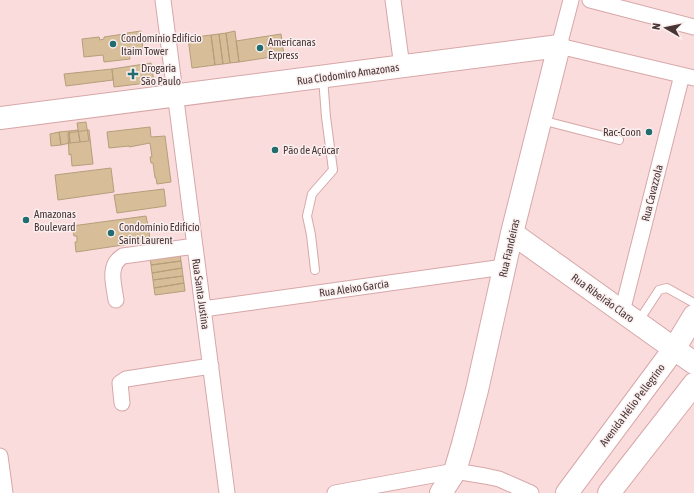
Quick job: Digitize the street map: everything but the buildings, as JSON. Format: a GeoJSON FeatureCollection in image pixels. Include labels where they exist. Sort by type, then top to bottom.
{"type":"FeatureCollection","features":[{"type":"Feature","properties":{"kind":"street","name":"Rua Santa Justina"},"geometry":{"type":"LineString","coordinates":[[163,0],[227,493]]}},
{"type":"Feature","properties":{"kind":"street"},"geometry":{"type":"LineString","coordinates":[[393,0],[402,67]]}},
{"type":"Feature","properties":{"kind":"street","name":"Rua Fiandeiras"},"geometry":{"type":"LineString","coordinates":[[441,493],[455,471],[477,390],[512,233],[570,0]]}},
{"type":"Feature","properties":{"kind":"street"},"geometry":{"type":"LineString","coordinates":[[590,0],[694,27]]}},
{"type":"Feature","properties":{"kind":"street","name":"Rua Clodomiro Amazonas"},"geometry":{"type":"LineString","coordinates":[[0,118],[559,46],[688,76]]}},
{"type":"Feature","properties":{"kind":"street","name":"Rua Cavazzola"},"geometry":{"type":"LineString","coordinates":[[630,318],[688,76]]}},
{"type":"Feature","properties":{"kind":"street","name":"Rua Ribeirão Claro"},"geometry":{"type":"LineString","coordinates":[[512,233],[694,363]]}},
{"type":"Feature","properties":{"kind":"street"},"geometry":{"type":"LineString","coordinates":[[116,300],[112,276],[113,267],[116,260],[123,256],[195,246]]}},
{"type":"Feature","properties":{"kind":"street","name":"Rua Aleixo Garcia"},"geometry":{"type":"LineString","coordinates":[[203,309],[504,267]]}},
{"type":"Feature","properties":{"kind":"street","name":"Avenida Hélio Pellegrino"},"geometry":{"type":"LineString","coordinates":[[567,493],[674,349],[694,316]]}},
{"type":"Feature","properties":{"kind":"street"},"geometry":{"type":"LineString","coordinates":[[122,403],[120,384],[126,379],[211,366]]}},
{"type":"Feature","properties":{"kind":"street"},"geometry":{"type":"LineString","coordinates":[[609,493],[694,384]]}},
{"type":"Feature","properties":{"kind":"street"},"geometry":{"type":"LineString","coordinates":[[0,456],[5,493]]}},
{"type":"Feature","properties":{"kind":"street"},"geometry":{"type":"LineString","coordinates":[[335,493],[455,471],[499,479],[531,493]]}},
{"type":"Feature","properties":{"kind":"lane"},"geometry":{"type":"LineString","coordinates":[[315,270],[307,216],[312,194],[333,170],[326,117],[323,77]]}},
{"type":"Feature","properties":{"kind":"lane"},"geometry":{"type":"LineString","coordinates":[[540,119],[619,140]]}},
{"type":"Feature","properties":{"kind":"lane"},"geometry":{"type":"LineString","coordinates":[[630,318],[659,290],[662,289],[667,288],[694,303]]}},
{"type":"Feature","properties":{"kind":"place","name":"Condomínio Edifício Itaim Tower"},"geometry":{"type":"Point","coordinates":[113,44]}},
{"type":"Feature","properties":{"kind":"place","name":"Americanas Express"},"geometry":{"type":"Point","coordinates":[260,48]}},
{"type":"Feature","properties":{"kind":"place","name":"Drogaria São Paulo"},"geometry":{"type":"Point","coordinates":[133,74]}},
{"type":"Feature","properties":{"kind":"place","name":"Rac-Coon"},"geometry":{"type":"Point","coordinates":[649,132]}},
{"type":"Feature","properties":{"kind":"place","name":"Pão de Açúcar"},"geometry":{"type":"Point","coordinates":[275,150]}},
{"type":"Feature","properties":{"kind":"place","name":"Amazonas Boulevard"},"geometry":{"type":"Point","coordinates":[26,220]}},
{"type":"Feature","properties":{"kind":"place","name":"Condomínio Edifício Saint Laurent"},"geometry":{"type":"Point","coordinates":[111,233]}}]}
